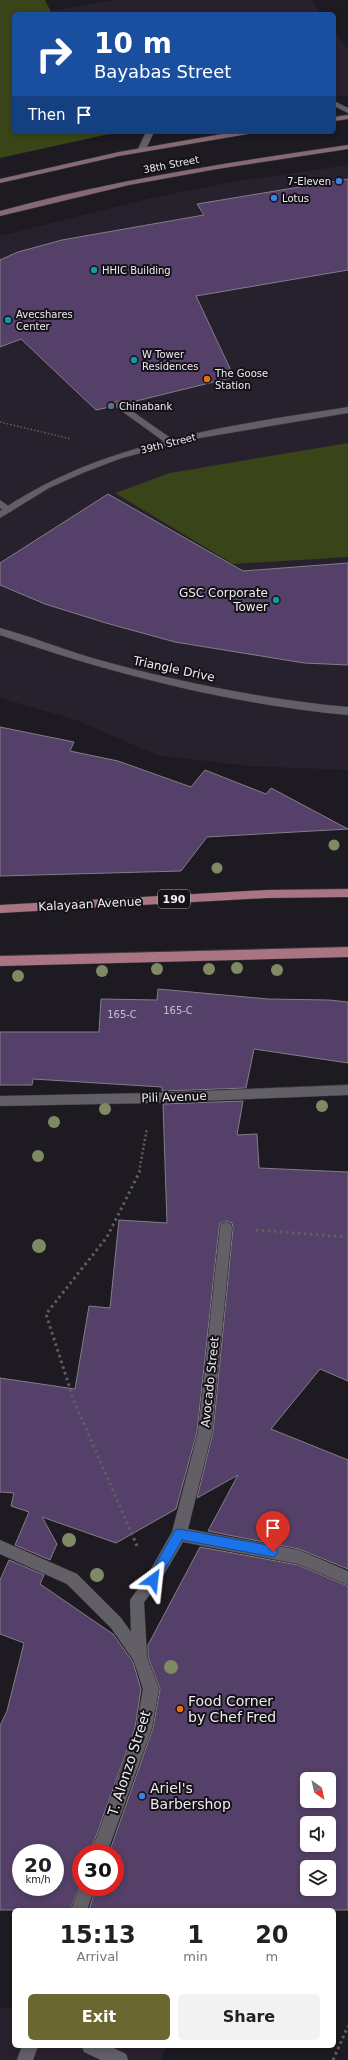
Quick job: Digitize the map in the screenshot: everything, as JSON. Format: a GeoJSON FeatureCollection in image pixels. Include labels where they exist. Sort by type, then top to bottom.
{"type":"FeatureCollection","features":[{"type":"Feature","properties":{"kind":"main road"},"geometry":{"type":"LineString","coordinates":[[336,119],[348,117]]}},
{"type":"Feature","properties":{"kind":"main road","name":"38th Street"},"geometry":{"type":"LineString","coordinates":[[0,181],[59,166],[236,134]]}},
{"type":"Feature","properties":{"kind":"main road","name":"38th Street"},"geometry":{"type":"LineString","coordinates":[[0,214],[79,194],[221,165],[348,147]]}},
{"type":"Feature","properties":{"kind":"main road","name":"Kalayaan Avenue"},"geometry":{"type":"LineString","coordinates":[[0,909],[267,894],[348,893]]}},
{"type":"Feature","properties":{"kind":"main road"},"geometry":{"type":"LineString","coordinates":[[0,961],[348,952]]}},
{"type":"Feature","properties":{"kind":"street"},"geometry":{"type":"LineString","coordinates":[[336,104],[348,111]]}},
{"type":"Feature","properties":{"kind":"street"},"geometry":{"type":"LineString","coordinates":[[142,150],[149,134]]}},
{"type":"Feature","properties":{"kind":"street"},"geometry":{"type":"LineString","coordinates":[[120,405],[169,442]]}},
{"type":"Feature","properties":{"kind":"street","name":"39th Street"},"geometry":{"type":"LineString","coordinates":[[4,512],[46,486],[90,467],[134,451],[216,431],[348,410]]}},
{"type":"Feature","properties":{"kind":"street"},"geometry":{"type":"LineString","coordinates":[[0,503],[4,512]]}},
{"type":"Feature","properties":{"kind":"street","name":"Triangle Drive"},"geometry":{"type":"LineString","coordinates":[[0,631],[88,661],[140,675],[279,703],[348,711]]}},
{"type":"Feature","properties":{"kind":"street","name":"Pili Avenue"},"geometry":{"type":"LineString","coordinates":[[0,1101],[152,1098],[348,1090]]}},
{"type":"Feature","properties":{"kind":"street","name":"Avocado Street"},"geometry":{"type":"LineString","coordinates":[[140,1657],[137,1600],[152,1581],[179,1534],[205,1432],[226,1228]]}},
{"type":"Feature","properties":{"kind":"street"},"geometry":{"type":"LineString","coordinates":[[179,1534],[299,1557],[348,1578]]}},
{"type":"Feature","properties":{"kind":"street","name":"T. Alonzo Street"},"geometry":{"type":"LineString","coordinates":[[0,1547],[72,1579],[116,1623],[140,1657],[151,1689],[144,1728],[102,1844]]}},
{"type":"Feature","properties":{"kind":"street"},"geometry":{"type":"LineString","coordinates":[[80,1908],[84,1896]]}},
{"type":"Feature","properties":{"kind":"street"},"geometry":{"type":"LineString","coordinates":[[25,2060],[29,2048]]}},
{"type":"Feature","properties":{"kind":"street"},"geometry":{"type":"LineString","coordinates":[[94,2048],[120,2060]]}},
{"type":"Feature","properties":{"kind":"path"},"geometry":{"type":"LineString","coordinates":[[0,422],[71,439]]}},
{"type":"Feature","properties":{"kind":"path"},"geometry":{"type":"LineString","coordinates":[[152,1098],[140,1171],[107,1237],[46,1314],[74,1401],[152,1581]]}},
{"type":"Feature","properties":{"kind":"path"},"geometry":{"type":"LineString","coordinates":[[226,1228],[348,1237]]}},
{"type":"Feature","properties":{"kind":"path"},"geometry":{"type":"LineString","coordinates":[[333,2060],[348,2026]]}},
{"type":"Feature","properties":{"kind":"shaded area"},"geometry":{"type":"Polygon","coordinates":[[[115,0],[311,0],[320,12],[51,12],[50,11],[115,0]]]}},
{"type":"Feature","properties":{"kind":"shaded area"},"geometry":{"type":"Polygon","coordinates":[[[336,34],[348,50],[348,95],[336,97],[336,34]]]}},
{"type":"Feature","properties":{"kind":"shaded area"},"geometry":{"type":"Polygon","coordinates":[[[348,165],[348,770],[249,766],[157,755],[76,720],[0,698],[0,236],[151,198],[232,182],[348,165]]]}},
{"type":"Feature","properties":{"kind":"shaded area"},"geometry":{"type":"Polygon","coordinates":[[[0,2007],[12,2009],[12,2048],[165,2048],[161,2060],[0,2060],[0,2007]]]}},
{"type":"Feature","properties":{"kind":"green space"},"geometry":{"type":"Polygon","coordinates":[[[0,0],[45,0],[51,12],[12,12],[12,134],[109,134],[0,158],[0,0]]]}},
{"type":"Feature","properties":{"kind":"green space"},"geometry":{"type":"Polygon","coordinates":[[[348,443],[348,557],[233,564],[115,493],[170,473],[348,443]]]}},
{"type":"Feature","properties":{"kind":"building"},"geometry":{"type":"Polygon","coordinates":[[[348,179],[348,270],[196,296],[234,377],[124,404],[119,401],[115,402],[114,406],[96,410],[21,339],[0,347],[0,260],[18,252],[62,240],[204,215],[197,204],[348,179]]]}},
{"type":"Feature","properties":{"kind":"building"},"geometry":{"type":"Polygon","coordinates":[[[108,494],[243,571],[348,563],[348,665],[304,663],[175,642],[45,604],[0,585],[0,563],[108,494]]]}},
{"type":"Feature","properties":{"kind":"building"},"geometry":{"type":"Polygon","coordinates":[[[0,727],[74,742],[70,751],[118,761],[191,787],[205,770],[266,794],[271,788],[348,829],[207,837],[181,871],[0,876],[0,727]]]}},
{"type":"Feature","properties":{"kind":"building"},"geometry":{"type":"Polygon","coordinates":[[[158,989],[268,999],[329,1000],[348,1002],[348,1063],[254,1049],[246,1088],[162,1091],[162,1087],[33,1079],[32,1085],[0,1085],[0,1032],[99,1032],[101,999],[157,1000],[158,989]]]}},
{"type":"Feature","properties":{"kind":"building"},"geometry":{"type":"Polygon","coordinates":[[[243,1101],[237,1135],[257,1134],[259,1168],[348,1172],[348,1381],[320,1369],[271,1429],[348,1460],[348,1569],[299,1549],[208,1531],[238,1475],[197,1498],[213,1432],[233,1228],[232,1223],[227,1221],[220,1223],[219,1228],[197,1432],[176,1509],[116,1543],[42,1517],[57,1544],[50,1560],[15,1545],[29,1512],[11,1506],[14,1493],[0,1492],[0,1378],[75,1389],[89,1306],[110,1308],[119,1220],[167,1223],[163,1104],[243,1101]]]}},
{"type":"Feature","properties":{"kind":"building"},"geometry":{"type":"Polygon","coordinates":[[[200,1547],[298,1565],[348,1586],[348,1910],[336,1910],[336,1908],[90,1908],[93,1896],[124,1896],[124,1844],[112,1844],[153,1728],[160,1689],[148,1657],[148,1645],[200,1547]]]}},
{"type":"Feature","properties":{"kind":"building"},"geometry":{"type":"Polygon","coordinates":[[[9,1560],[44,1575],[40,1584],[113,1634],[133,1662],[141,1689],[135,1728],[93,1844],[72,1844],[72,1896],[75,1896],[71,1908],[12,1908],[12,1910],[0,1910],[0,1726],[7,1711],[24,1643],[0,1634],[0,1580],[9,1560]]]}},
{"type":"Feature","properties":{"kind":"place","name":"7-Eleven"},"geometry":{"type":"Point","coordinates":[339,181]}},
{"type":"Feature","properties":{"kind":"place","name":"Lotus"},"geometry":{"type":"Point","coordinates":[274,198]}},
{"type":"Feature","properties":{"kind":"place","name":"HHIC Building"},"geometry":{"type":"Point","coordinates":[94,270]}},
{"type":"Feature","properties":{"kind":"place","name":"Avecshares Center"},"geometry":{"type":"Point","coordinates":[8,320]}},
{"type":"Feature","properties":{"kind":"place","name":"W Tower Residences"},"geometry":{"type":"Point","coordinates":[134,360]}},
{"type":"Feature","properties":{"kind":"place","name":"The Goose Station"},"geometry":{"type":"Point","coordinates":[207,379]}},
{"type":"Feature","properties":{"kind":"place","name":"Chinabank"},"geometry":{"type":"Point","coordinates":[111,406]}},
{"type":"Feature","properties":{"kind":"place","name":"GSC Corporate Tower"},"geometry":{"type":"Point","coordinates":[276,600]}},
{"type":"Feature","properties":{"kind":"place","name":"Food Corner by Chef Fred"},"geometry":{"type":"Point","coordinates":[180,1709]}},
{"type":"Feature","properties":{"kind":"place","name":"Ariel's Barbershop"},"geometry":{"type":"Point","coordinates":[142,1796]}},
{"type":"Feature","properties":{"kind":"route"},"geometry":{"type":"LineString","coordinates":[[153,1580],[179,1534],[273,1552]]}}]}
